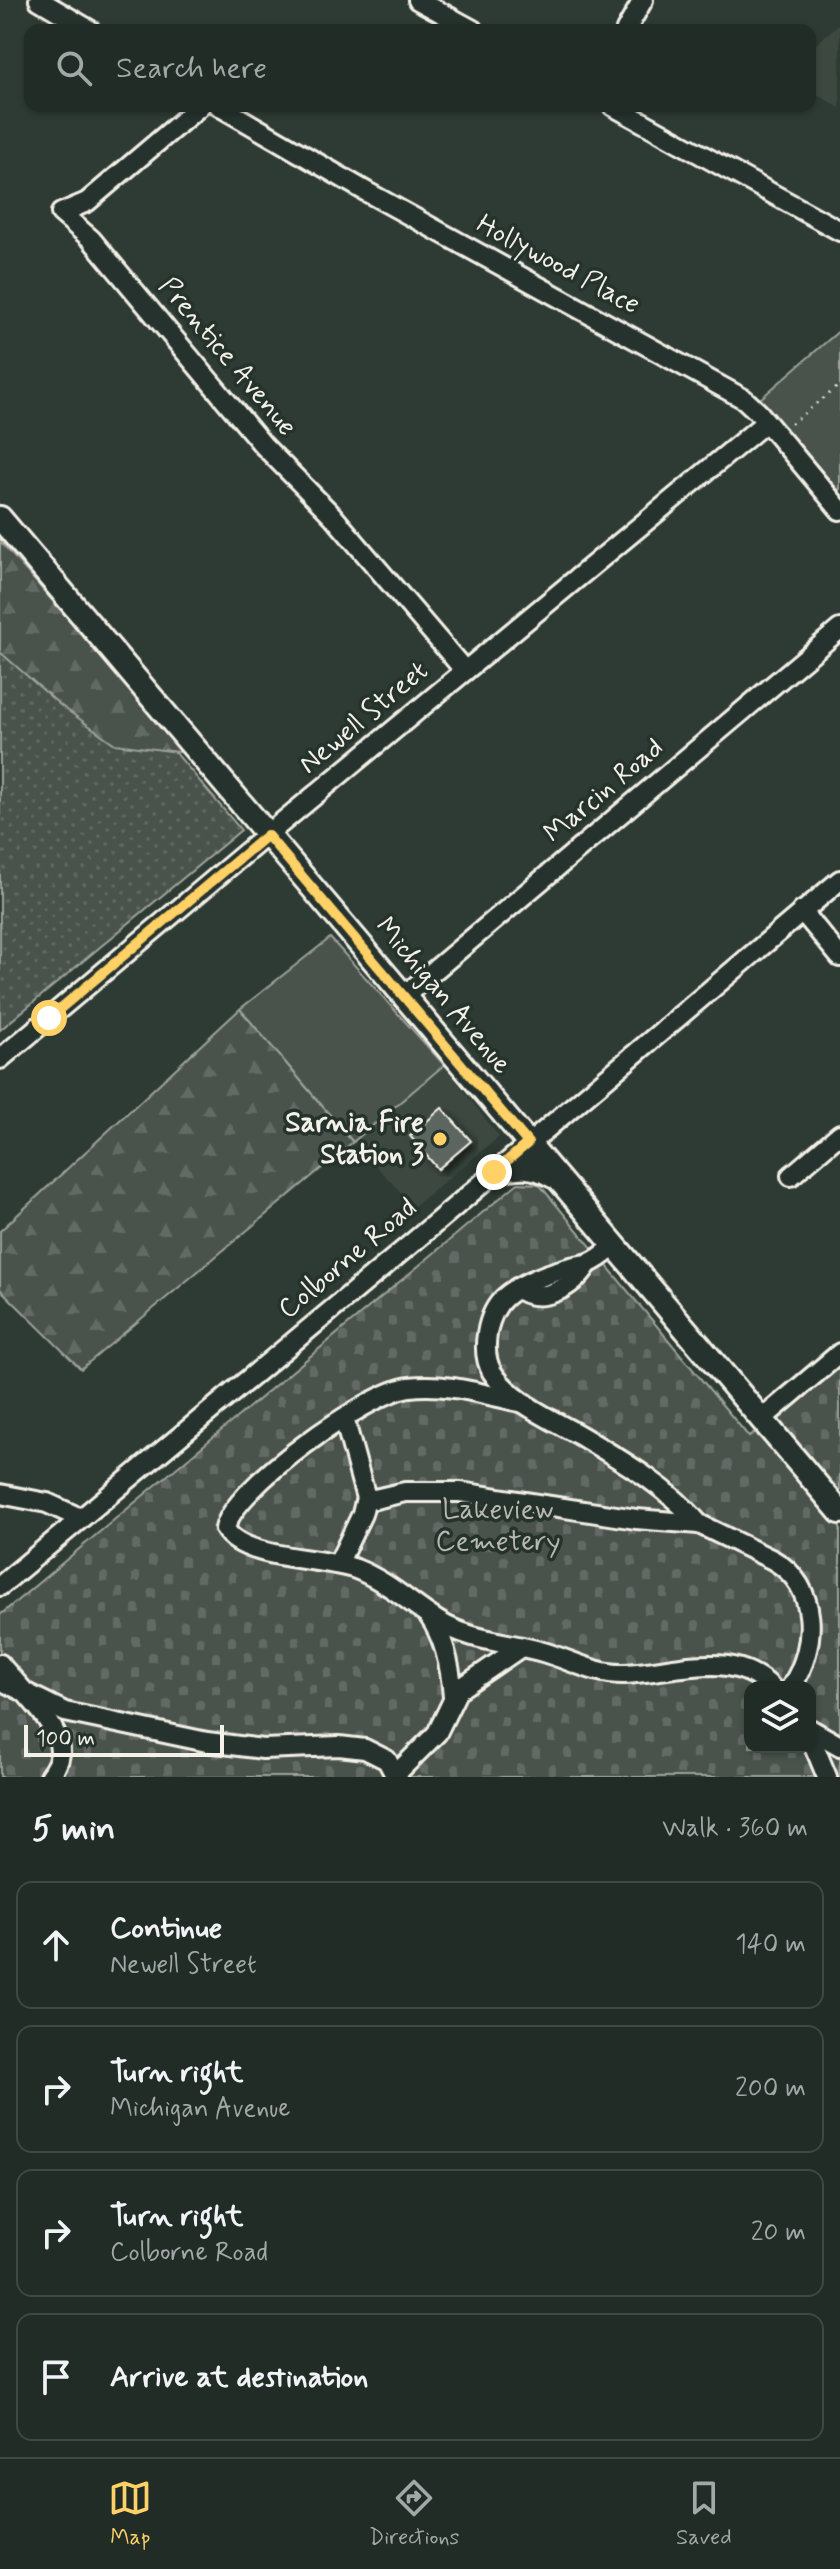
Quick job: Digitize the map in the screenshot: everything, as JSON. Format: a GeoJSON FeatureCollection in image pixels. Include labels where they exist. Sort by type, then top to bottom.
{"type":"FeatureCollection","features":[{"type":"Feature","properties":{"kind":"main road","name":"Michigan Avenue"},"geometry":{"type":"LineString","coordinates":[[0,518],[840,1512]]}},
{"type":"Feature","properties":{"kind":"main road"},"geometry":{"type":"LineString","coordinates":[[494,1172],[526,1165],[541,1169],[557,1179]]}},
{"type":"Feature","properties":{"kind":"street"},"geometry":{"type":"LineString","coordinates":[[39,0],[80,24]]}},
{"type":"Feature","properties":{"kind":"street"},"geometry":{"type":"LineString","coordinates":[[418,0],[462,24]]}},
{"type":"Feature","properties":{"kind":"street"},"geometry":{"type":"LineString","coordinates":[[629,24],[643,0]]}},
{"type":"Feature","properties":{"kind":"street","name":"Prentice Avenue"},"geometry":{"type":"LineString","coordinates":[[193,112],[87,202],[61,213],[91,239],[263,445],[332,515],[465,671]]}},
{"type":"Feature","properties":{"kind":"street","name":"Hollywood Place"},"geometry":{"type":"LineString","coordinates":[[229,112],[421,222],[735,394],[772,429],[840,510]]}},
{"type":"Feature","properties":{"kind":"street"},"geometry":{"type":"LineString","coordinates":[[624,112],[840,231]]}},
{"type":"Feature","properties":{"kind":"street","name":"Newell Street"},"geometry":{"type":"LineString","coordinates":[[0,1059],[465,671],[772,429]]}},
{"type":"Feature","properties":{"kind":"street","name":"Marcin Road"},"geometry":{"type":"LineString","coordinates":[[404,996],[840,629]]}},
{"type":"Feature","properties":{"kind":"street","name":"Colborne Road"},"geometry":{"type":"LineString","coordinates":[[0,1586],[840,880]]}},
{"type":"Feature","properties":{"kind":"street"},"geometry":{"type":"LineString","coordinates":[[802,911],[840,957]]}},
{"type":"Feature","properties":{"kind":"street"},"geometry":{"type":"LineString","coordinates":[[791,1176],[840,1134]]}},
{"type":"Feature","properties":{"kind":"street"},"geometry":{"type":"LineString","coordinates":[[614,1246],[588,1264],[573,1266],[517,1288],[501,1300],[490,1318],[488,1353],[491,1369],[524,1403],[639,1473],[686,1508],[699,1524]]}},
{"type":"Feature","properties":{"kind":"street"},"geometry":{"type":"LineString","coordinates":[[762,1419],[840,1353]]}},
{"type":"Feature","properties":{"kind":"street"},"geometry":{"type":"LineString","coordinates":[[467,1389],[483,1379],[491,1369]]}},
{"type":"Feature","properties":{"kind":"street"},"geometry":{"type":"LineString","coordinates":[[524,1403],[443,1386],[408,1387],[385,1394],[303,1446],[243,1498],[232,1512],[225,1529],[239,1543],[254,1548],[358,1570],[382,1582],[438,1621],[469,1635],[542,1651],[605,1673],[641,1673],[696,1665],[728,1666],[764,1681]]}},
{"type":"Feature","properties":{"kind":"street"},"geometry":{"type":"LineString","coordinates":[[338,1564],[362,1514],[366,1498],[344,1418]]}},
{"type":"Feature","properties":{"kind":"street"},"geometry":{"type":"LineString","coordinates":[[366,1498],[414,1491],[460,1492],[636,1519],[699,1524],[773,1560],[794,1577],[807,1603],[810,1641],[806,1660],[794,1681]]}},
{"type":"Feature","properties":{"kind":"street"},"geometry":{"type":"LineString","coordinates":[[0,1494],[47,1503],[80,1518]]}},
{"type":"Feature","properties":{"kind":"street"},"geometry":{"type":"LineString","coordinates":[[426,1612],[445,1654],[453,1697]]}},
{"type":"Feature","properties":{"kind":"street"},"geometry":{"type":"LineString","coordinates":[[0,1680],[65,1712],[207,1742],[263,1749],[339,1746],[365,1749],[381,1755],[392,1767],[395,1776],[437,1733],[453,1697],[465,1683],[521,1647]]}},
{"type":"Feature","properties":{"kind":"street"},"geometry":{"type":"LineString","coordinates":[[0,1664],[46,1719],[59,1743],[59,1761],[49,1777]]}},
{"type":"Feature","properties":{"kind":"street"},"geometry":{"type":"LineString","coordinates":[[816,1732],[840,1746]]}},
{"type":"Feature","properties":{"kind":"street"},"geometry":{"type":"LineString","coordinates":[[816,1750],[827,1777]]}},
{"type":"Feature","properties":{"kind":"path"},"geometry":{"type":"LineString","coordinates":[[772,429],[840,385]]}},
{"type":"Feature","properties":{"kind":"shaded area"},"geometry":{"type":"Polygon","coordinates":[[[840,23],[840,108],[816,94],[816,44],[840,23]]]}},
{"type":"Feature","properties":{"kind":"shaded area"},"geometry":{"type":"Polygon","coordinates":[[[444,1065],[499,1137],[414,1206],[353,1142],[444,1065]]]}},
{"type":"Feature","properties":{"kind":"green space"},"geometry":{"type":"Polygon","coordinates":[[[840,330],[840,492],[760,399],[840,330]]]}},
{"type":"Feature","properties":{"kind":"green space"},"geometry":{"type":"Polygon","coordinates":[[[0,541],[186,753],[115,744],[60,705],[0,652],[0,541]]]}},
{"type":"Feature","properties":{"kind":"green space"},"geometry":{"type":"Polygon","coordinates":[[[0,545],[241,830],[0,1030],[0,545]]]}},
{"type":"Feature","properties":{"kind":"green space"},"geometry":{"type":"Polygon","coordinates":[[[330,938],[444,1065],[353,1142],[240,1009],[330,938]]]}},
{"type":"Feature","properties":{"kind":"green space"},"geometry":{"type":"Polygon","coordinates":[[[240,1009],[353,1142],[81,1369],[0,1289],[0,1231],[240,1009]]]}},
{"type":"Feature","properties":{"kind":"green space","name":"Lakeview Cemetery"},"geometry":{"type":"Polygon","coordinates":[[[518,1183],[539,1184],[749,1437],[840,1360],[840,1777],[0,1777],[0,1615],[518,1183]]]}},
{"type":"Feature","properties":{"kind":"building","name":"Sarnia Fire Station 3"},"geometry":{"type":"Polygon","coordinates":[[[442,1108],[471,1141],[438,1169],[410,1136],[442,1108]]]}},
{"type":"Feature","properties":{"kind":"place","name":"Sarnia Fire Station 3"},"geometry":{"type":"Point","coordinates":[440,1139]}},
{"type":"Feature","properties":{"kind":"route"},"geometry":{"type":"LineString","coordinates":[[49,1018],[267,835],[528,1143],[494,1172]]}}]}
